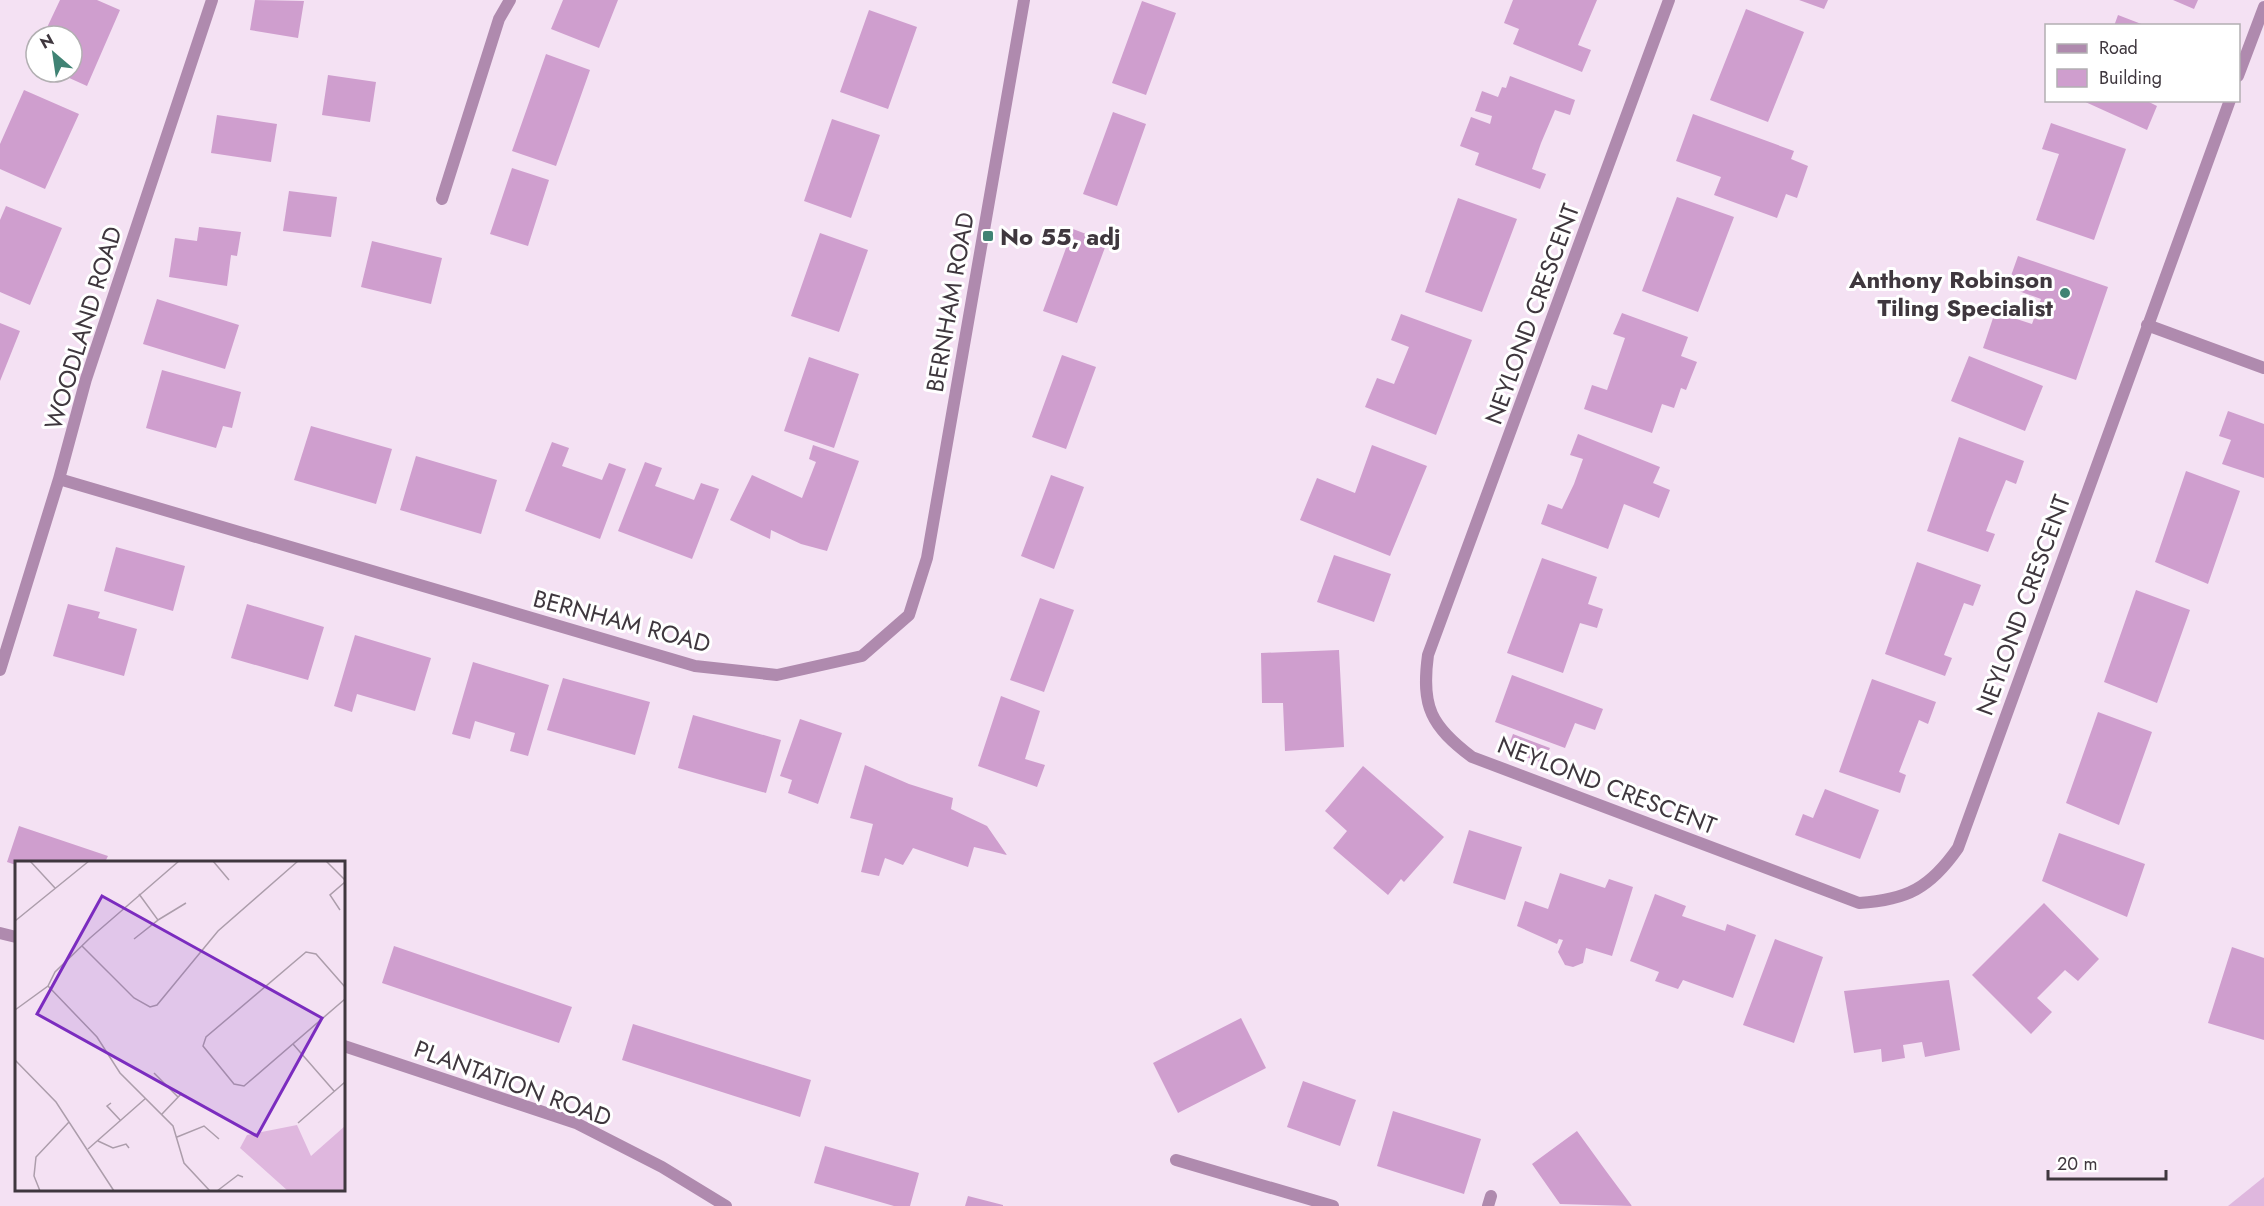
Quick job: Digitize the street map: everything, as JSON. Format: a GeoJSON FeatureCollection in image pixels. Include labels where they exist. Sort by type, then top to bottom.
{"type":"FeatureCollection","features":[{"type":"Feature","properties":{"kind":"street","name":"WOODLAND ROAD"},"geometry":{"type":"LineString","coordinates":[[0,670],[59,479],[86,380],[212,0]]}},
{"type":"Feature","properties":{"kind":"street"},"geometry":{"type":"LineString","coordinates":[[442,199],[499,19],[510,0]]}},
{"type":"Feature","properties":{"kind":"street","name":"BERNHAM ROAD"},"geometry":{"type":"LineString","coordinates":[[59,479],[695,666],[777,675],[862,656],[909,615],[927,558],[1024,0]]}},
{"type":"Feature","properties":{"kind":"street","name":"NEYLOND CRESCENT"},"geometry":{"type":"LineString","coordinates":[[1669,0],[1428,655],[1424,687],[1433,719],[1448,739],[1472,757],[1859,903],[1889,901],[1916,891],[1940,873],[1958,848],[2229,102]]}},
{"type":"Feature","properties":{"kind":"street"},"geometry":{"type":"LineString","coordinates":[[2240,71],[2264,7]]}},
{"type":"Feature","properties":{"kind":"street"},"geometry":{"type":"LineString","coordinates":[[2147,325],[2264,368]]}},
{"type":"Feature","properties":{"kind":"street"},"geometry":{"type":"LineString","coordinates":[[0,933],[15,937]]}},
{"type":"Feature","properties":{"kind":"street","name":"PLANTATION ROAD"},"geometry":{"type":"LineString","coordinates":[[345,1046],[576,1123],[662,1167],[726,1206]]}},
{"type":"Feature","properties":{"kind":"street"},"geometry":{"type":"LineString","coordinates":[[1176,1160],[1333,1206]]}},
{"type":"Feature","properties":{"kind":"shaded area"},"geometry":{"type":"Polygon","coordinates":[[[2264,1177],[2264,1206],[2228,1206],[2264,1177]]]}},
{"type":"Feature","properties":{"kind":"building"},"geometry":{"type":"Polygon","coordinates":[[[60,0],[97,0],[120,10],[87,86],[83,84],[84,24],[49,24],[60,0]]]}},
{"type":"Feature","properties":{"kind":"building"},"geometry":{"type":"Polygon","coordinates":[[[255,0],[304,1],[298,38],[250,30],[255,0]]]}},
{"type":"Feature","properties":{"kind":"building"},"geometry":{"type":"Polygon","coordinates":[[[563,0],[618,0],[599,48],[551,29],[563,0]]]}},
{"type":"Feature","properties":{"kind":"building"},"geometry":{"type":"Polygon","coordinates":[[[1513,0],[1597,0],[1578,45],[1591,50],[1582,72],[1513,44],[1519,29],[1504,23],[1513,0]]]}},
{"type":"Feature","properties":{"kind":"building"},"geometry":{"type":"Polygon","coordinates":[[[1799,0],[1828,0],[1824,9],[1799,0]]]}},
{"type":"Feature","properties":{"kind":"building"},"geometry":{"type":"Polygon","coordinates":[[[2173,0],[2198,0],[2194,9],[2173,0]]]}},
{"type":"Feature","properties":{"kind":"building"},"geometry":{"type":"Polygon","coordinates":[[[1142,1],[1176,13],[1146,95],[1112,83],[1142,1]]]}},
{"type":"Feature","properties":{"kind":"building"},"geometry":{"type":"Polygon","coordinates":[[[1746,9],[1804,32],[1768,122],[1710,100],[1746,9]]]}},
{"type":"Feature","properties":{"kind":"building"},"geometry":{"type":"Polygon","coordinates":[[[869,10],[917,27],[888,109],[840,92],[869,10]]]}},
{"type":"Feature","properties":{"kind":"building"},"geometry":{"type":"Polygon","coordinates":[[[2118,15],[2141,24],[2115,24],[2118,15]]]}},
{"type":"Feature","properties":{"kind":"building"},"geometry":{"type":"Polygon","coordinates":[[[546,54],[590,70],[556,166],[512,151],[546,54]]]}},
{"type":"Feature","properties":{"kind":"building"},"geometry":{"type":"Polygon","coordinates":[[[328,75],[376,82],[370,122],[322,115],[328,75]]]}},
{"type":"Feature","properties":{"kind":"building"},"geometry":{"type":"Polygon","coordinates":[[[1510,76],[1575,100],[1570,115],[1555,110],[1541,143],[1532,169],[1546,174],[1540,189],[1475,165],[1479,153],[1460,146],[1471,117],[1490,124],[1492,116],[1475,111],[1482,91],[1498,97],[1502,87],[1506,88],[1510,76]]]}},
{"type":"Feature","properties":{"kind":"building"},"geometry":{"type":"Polygon","coordinates":[[[24,90],[79,114],[45,189],[0,169],[0,144],[24,90]]]}},
{"type":"Feature","properties":{"kind":"building"},"geometry":{"type":"Polygon","coordinates":[[[2085,102],[2149,102],[2157,106],[2147,130],[2085,102]]]}},
{"type":"Feature","properties":{"kind":"building"},"geometry":{"type":"Polygon","coordinates":[[[1113,112],[1146,124],[1117,206],[1083,194],[1113,112]]]}},
{"type":"Feature","properties":{"kind":"building"},"geometry":{"type":"Polygon","coordinates":[[[1693,114],[1794,151],[1791,159],[1808,166],[1797,198],[1786,194],[1777,218],[1714,195],[1721,177],[1676,161],[1693,114]]]}},
{"type":"Feature","properties":{"kind":"building"},"geometry":{"type":"Polygon","coordinates":[[[217,115],[277,124],[271,162],[211,153],[217,115]]]}},
{"type":"Feature","properties":{"kind":"building"},"geometry":{"type":"Polygon","coordinates":[[[832,119],[880,135],[851,218],[804,201],[832,119]]]}},
{"type":"Feature","properties":{"kind":"building"},"geometry":{"type":"Polygon","coordinates":[[[2051,123],[2126,149],[2094,240],[2036,220],[2059,154],[2042,149],[2051,123]]]}},
{"type":"Feature","properties":{"kind":"building"},"geometry":{"type":"Polygon","coordinates":[[[512,168],[549,180],[528,246],[490,234],[512,168]]]}},
{"type":"Feature","properties":{"kind":"building"},"geometry":{"type":"Polygon","coordinates":[[[289,191],[337,197],[331,237],[283,231],[289,191]]]}},
{"type":"Feature","properties":{"kind":"building"},"geometry":{"type":"Polygon","coordinates":[[[1677,197],[1734,217],[1698,312],[1642,291],[1677,197]]]}},
{"type":"Feature","properties":{"kind":"building"},"geometry":{"type":"Polygon","coordinates":[[[1458,198],[1517,219],[1482,312],[1425,292],[1458,198]]]}},
{"type":"Feature","properties":{"kind":"building"},"geometry":{"type":"Polygon","coordinates":[[[6,206],[62,228],[30,305],[0,292],[0,220],[6,206]]]}},
{"type":"Feature","properties":{"kind":"building"},"geometry":{"type":"Polygon","coordinates":[[[199,227],[241,232],[237,256],[231,255],[227,286],[169,277],[175,238],[197,241],[199,227]]]}},
{"type":"Feature","properties":{"kind":"building"},"geometry":{"type":"Polygon","coordinates":[[[1073,229],[1107,242],[1077,323],[1043,311],[1073,229]]]}},
{"type":"Feature","properties":{"kind":"building"},"geometry":{"type":"Polygon","coordinates":[[[820,233],[868,250],[839,332],[791,316],[820,233]]]}},
{"type":"Feature","properties":{"kind":"building"},"geometry":{"type":"Polygon","coordinates":[[[372,241],[442,258],[431,304],[361,287],[372,241]]]}},
{"type":"Feature","properties":{"kind":"building"},"geometry":{"type":"Polygon","coordinates":[[[2018,256],[2108,287],[2076,380],[1983,348],[1995,312],[2032,324],[2041,299],[2007,287],[2018,256]]]}},
{"type":"Feature","properties":{"kind":"building"},"geometry":{"type":"Polygon","coordinates":[[[157,299],[239,325],[225,369],[143,344],[157,299]]]}},
{"type":"Feature","properties":{"kind":"building"},"geometry":{"type":"Polygon","coordinates":[[[1622,313],[1688,337],[1681,356],[1697,362],[1686,390],[1681,388],[1674,408],[1662,404],[1652,433],[1584,409],[1592,385],[1607,390],[1625,338],[1613,334],[1622,313]]]}},
{"type":"Feature","properties":{"kind":"building"},"geometry":{"type":"Polygon","coordinates":[[[1401,314],[1472,340],[1436,435],[1365,407],[1377,378],[1394,384],[1409,347],[1391,340],[1401,314]]]}},
{"type":"Feature","properties":{"kind":"building"},"geometry":{"type":"Polygon","coordinates":[[[0,323],[20,331],[0,381],[0,323]]]}},
{"type":"Feature","properties":{"kind":"building"},"geometry":{"type":"Polygon","coordinates":[[[1062,355],[1096,367],[1066,449],[1032,437],[1062,355]]]}},
{"type":"Feature","properties":{"kind":"building"},"geometry":{"type":"Polygon","coordinates":[[[1969,356],[2043,386],[2025,431],[1951,401],[1969,356]]]}},
{"type":"Feature","properties":{"kind":"building"},"geometry":{"type":"Polygon","coordinates":[[[809,357],[859,374],[834,448],[784,431],[809,357]]]}},
{"type":"Feature","properties":{"kind":"building"},"geometry":{"type":"Polygon","coordinates":[[[162,370],[241,392],[232,428],[223,426],[216,448],[146,428],[162,370]]]}},
{"type":"Feature","properties":{"kind":"building"},"geometry":{"type":"Polygon","coordinates":[[[2228,411],[2264,424],[2264,478],[2222,464],[2231,440],[2219,436],[2228,411]]]}},
{"type":"Feature","properties":{"kind":"building"},"geometry":{"type":"Polygon","coordinates":[[[311,426],[392,449],[376,504],[294,480],[311,426]]]}},
{"type":"Feature","properties":{"kind":"building"},"geometry":{"type":"Polygon","coordinates":[[[1578,434],[1660,467],[1653,483],[1670,490],[1659,518],[1624,504],[1608,549],[1541,524],[1548,504],[1562,509],[1574,484],[1583,459],[1570,455],[1578,434]]]}},
{"type":"Feature","properties":{"kind":"building"},"geometry":{"type":"Polygon","coordinates":[[[1959,437],[2024,461],[2016,484],[2006,480],[1994,510],[1986,531],[1995,534],[1988,552],[1927,531],[1959,437]]]}},
{"type":"Feature","properties":{"kind":"building"},"geometry":{"type":"Polygon","coordinates":[[[552,442],[569,448],[562,466],[602,480],[609,463],[626,469],[600,539],[525,511],[552,442]]]}},
{"type":"Feature","properties":{"kind":"building"},"geometry":{"type":"Polygon","coordinates":[[[813,445],[859,461],[827,551],[801,544],[771,530],[770,539],[730,520],[752,475],[802,498],[816,462],[809,459],[813,445]]]}},
{"type":"Feature","properties":{"kind":"building"},"geometry":{"type":"Polygon","coordinates":[[[1372,445],[1427,466],[1390,556],[1300,520],[1317,478],[1355,493],[1372,445]]]}},
{"type":"Feature","properties":{"kind":"building"},"geometry":{"type":"Polygon","coordinates":[[[416,456],[497,480],[481,534],[400,510],[416,456]]]}},
{"type":"Feature","properties":{"kind":"building"},"geometry":{"type":"Polygon","coordinates":[[[645,462],[662,468],[655,486],[694,500],[701,483],[719,489],[692,559],[618,531],[645,462]]]}},
{"type":"Feature","properties":{"kind":"building"},"geometry":{"type":"Polygon","coordinates":[[[2186,471],[2240,491],[2208,584],[2155,562],[2186,471]]]}},
{"type":"Feature","properties":{"kind":"building"},"geometry":{"type":"Polygon","coordinates":[[[1051,475],[1084,487],[1054,569],[1021,556],[1051,475]]]}},
{"type":"Feature","properties":{"kind":"building"},"geometry":{"type":"Polygon","coordinates":[[[116,547],[185,566],[173,611],[104,591],[116,547]]]}},
{"type":"Feature","properties":{"kind":"building"},"geometry":{"type":"Polygon","coordinates":[[[1334,555],[1391,574],[1374,622],[1317,602],[1334,555]]]}},
{"type":"Feature","properties":{"kind":"building"},"geometry":{"type":"Polygon","coordinates":[[[1542,558],[1597,577],[1588,604],[1603,609],[1597,628],[1580,623],[1563,673],[1507,653],[1542,558]]]}},
{"type":"Feature","properties":{"kind":"building"},"geometry":{"type":"Polygon","coordinates":[[[1917,562],[1981,585],[1973,606],[1964,603],[1944,655],[1952,658],[1945,676],[1885,654],[1917,562]]]}},
{"type":"Feature","properties":{"kind":"building"},"geometry":{"type":"Polygon","coordinates":[[[2136,590],[2190,610],[2157,703],[2104,682],[2136,590]]]}},
{"type":"Feature","properties":{"kind":"building"},"geometry":{"type":"Polygon","coordinates":[[[1040,598],[1074,610],[1044,692],[1010,680],[1040,598]]]}},
{"type":"Feature","properties":{"kind":"building"},"geometry":{"type":"Polygon","coordinates":[[[68,604],[100,612],[98,618],[137,629],[124,676],[53,656],[68,604]]]}},
{"type":"Feature","properties":{"kind":"building"},"geometry":{"type":"Polygon","coordinates":[[[247,604],[324,627],[308,680],[231,658],[247,604]]]}},
{"type":"Feature","properties":{"kind":"building"},"geometry":{"type":"Polygon","coordinates":[[[355,635],[431,658],[415,711],[357,694],[352,712],[334,706],[355,635]]]}},
{"type":"Feature","properties":{"kind":"building"},"geometry":{"type":"Polygon","coordinates":[[[1339,650],[1344,747],[1285,751],[1283,703],[1262,703],[1261,653],[1339,650]]]}},
{"type":"Feature","properties":{"kind":"building"},"geometry":{"type":"Polygon","coordinates":[[[473,662],[549,685],[528,756],[510,751],[515,733],[475,721],[470,739],[452,734],[473,662]]]}},
{"type":"Feature","properties":{"kind":"building"},"geometry":{"type":"Polygon","coordinates":[[[1512,675],[1603,709],[1595,730],[1575,723],[1565,748],[1495,722],[1512,675]]]}},
{"type":"Feature","properties":{"kind":"building"},"geometry":{"type":"Polygon","coordinates":[[[563,678],[650,702],[635,755],[547,730],[563,678]]]}},
{"type":"Feature","properties":{"kind":"building"},"geometry":{"type":"Polygon","coordinates":[[[1872,679],[1936,702],[1928,724],[1919,720],[1899,772],[1906,775],[1900,793],[1839,772],[1872,679]]]}},
{"type":"Feature","properties":{"kind":"building"},"geometry":{"type":"Polygon","coordinates":[[[1001,696],[1040,711],[1025,759],[1045,765],[1037,787],[978,766],[1001,696]]]}},
{"type":"Feature","properties":{"kind":"building"},"geometry":{"type":"Polygon","coordinates":[[[2098,712],[2152,732],[2119,825],[2066,803],[2098,712]]]}},
{"type":"Feature","properties":{"kind":"building"},"geometry":{"type":"Polygon","coordinates":[[[693,715],[781,740],[766,793],[678,768],[693,715]]]}},
{"type":"Feature","properties":{"kind":"building"},"geometry":{"type":"Polygon","coordinates":[[[800,719],[842,733],[818,804],[788,793],[792,780],[780,776],[800,719]]]}},
{"type":"Feature","properties":{"kind":"building"},"geometry":{"type":"Polygon","coordinates":[[[1513,734],[1550,748],[1543,763],[1507,750],[1513,734]]]}},
{"type":"Feature","properties":{"kind":"building"},"geometry":{"type":"Polygon","coordinates":[[[865,765],[909,784],[953,798],[951,809],[987,826],[1007,855],[974,847],[968,867],[913,848],[903,865],[885,858],[879,876],[861,872],[873,824],[850,818],[865,765]]]}},
{"type":"Feature","properties":{"kind":"building"},"geometry":{"type":"Polygon","coordinates":[[[1363,766],[1444,837],[1404,882],[1401,879],[1388,895],[1333,848],[1347,831],[1325,811],[1363,766]]]}},
{"type":"Feature","properties":{"kind":"building"},"geometry":{"type":"Polygon","coordinates":[[[1825,789],[1879,810],[1860,859],[1795,835],[1803,814],[1813,818],[1825,789]]]}},
{"type":"Feature","properties":{"kind":"building"},"geometry":{"type":"Polygon","coordinates":[[[19,826],[108,856],[106,861],[15,861],[15,865],[7,862],[19,826]]]}},
{"type":"Feature","properties":{"kind":"building"},"geometry":{"type":"Polygon","coordinates":[[[1469,830],[1522,847],[1505,900],[1453,883],[1469,830]]]}},
{"type":"Feature","properties":{"kind":"building"},"geometry":{"type":"Polygon","coordinates":[[[2059,833],[2145,864],[2127,917],[2042,881],[2059,833]]]}},
{"type":"Feature","properties":{"kind":"building"},"geometry":{"type":"Polygon","coordinates":[[[1560,873],[1605,888],[1609,879],[1633,887],[1612,956],[1586,948],[1583,963],[1573,967],[1565,965],[1558,952],[1563,940],[1559,939],[1557,944],[1517,926],[1525,901],[1548,909],[1560,873]]]}},
{"type":"Feature","properties":{"kind":"building"},"geometry":{"type":"Polygon","coordinates":[[[1655,894],[1686,906],[1682,916],[1725,931],[1727,924],[1756,935],[1733,998],[1683,980],[1678,989],[1655,981],[1659,972],[1630,961],[1655,894]]]}},
{"type":"Feature","properties":{"kind":"building"},"geometry":{"type":"Polygon","coordinates":[[[2044,903],[2099,959],[2078,981],[2065,970],[2037,998],[2052,1012],[2031,1034],[1972,975],[2044,903]]]}},
{"type":"Feature","properties":{"kind":"building"},"geometry":{"type":"Polygon","coordinates":[[[1775,939],[1823,957],[1794,1043],[1743,1025],[1775,939]]]}},
{"type":"Feature","properties":{"kind":"building"},"geometry":{"type":"Polygon","coordinates":[[[394,946],[572,1007],[559,1043],[382,983],[394,946]]]}},
{"type":"Feature","properties":{"kind":"building"},"geometry":{"type":"Polygon","coordinates":[[[2232,947],[2264,958],[2264,1040],[2208,1023],[2232,947]]]}},
{"type":"Feature","properties":{"kind":"building"},"geometry":{"type":"Polygon","coordinates":[[[1949,980],[1960,1050],[1925,1057],[1922,1042],[1903,1045],[1905,1058],[1882,1062],[1881,1049],[1854,1053],[1844,991],[1949,980]]]}},
{"type":"Feature","properties":{"kind":"building"},"geometry":{"type":"Polygon","coordinates":[[[1241,1018],[1266,1068],[1178,1113],[1153,1063],[1241,1018]]]}},
{"type":"Feature","properties":{"kind":"building"},"geometry":{"type":"Polygon","coordinates":[[[633,1024],[811,1080],[800,1117],[622,1060],[633,1024]]]}},
{"type":"Feature","properties":{"kind":"building"},"geometry":{"type":"Polygon","coordinates":[[[1303,1081],[1356,1100],[1340,1146],[1287,1127],[1303,1081]]]}},
{"type":"Feature","properties":{"kind":"building"},"geometry":{"type":"Polygon","coordinates":[[[1393,1111],[1481,1139],[1464,1194],[1377,1166],[1393,1111]]]}},
{"type":"Feature","properties":{"kind":"building"},"geometry":{"type":"Polygon","coordinates":[[[1577,1131],[1632,1206],[1560,1204],[1532,1164],[1577,1131]]]}},
{"type":"Feature","properties":{"kind":"building"},"geometry":{"type":"Polygon","coordinates":[[[825,1146],[919,1173],[910,1206],[894,1206],[814,1183],[825,1146]]]}},
{"type":"Feature","properties":{"kind":"building"},"geometry":{"type":"Polygon","coordinates":[[[968,1196],[1003,1205],[1003,1206],[965,1206],[968,1196]]]}},
{"type":"Feature","properties":{"kind":"place","name":"No 55, adj"},"geometry":{"type":"Point","coordinates":[988,236]}},
{"type":"Feature","properties":{"kind":"place","name":"Anthony Robinson Tiling Specialist"},"geometry":{"type":"Point","coordinates":[2065,293]}}]}
